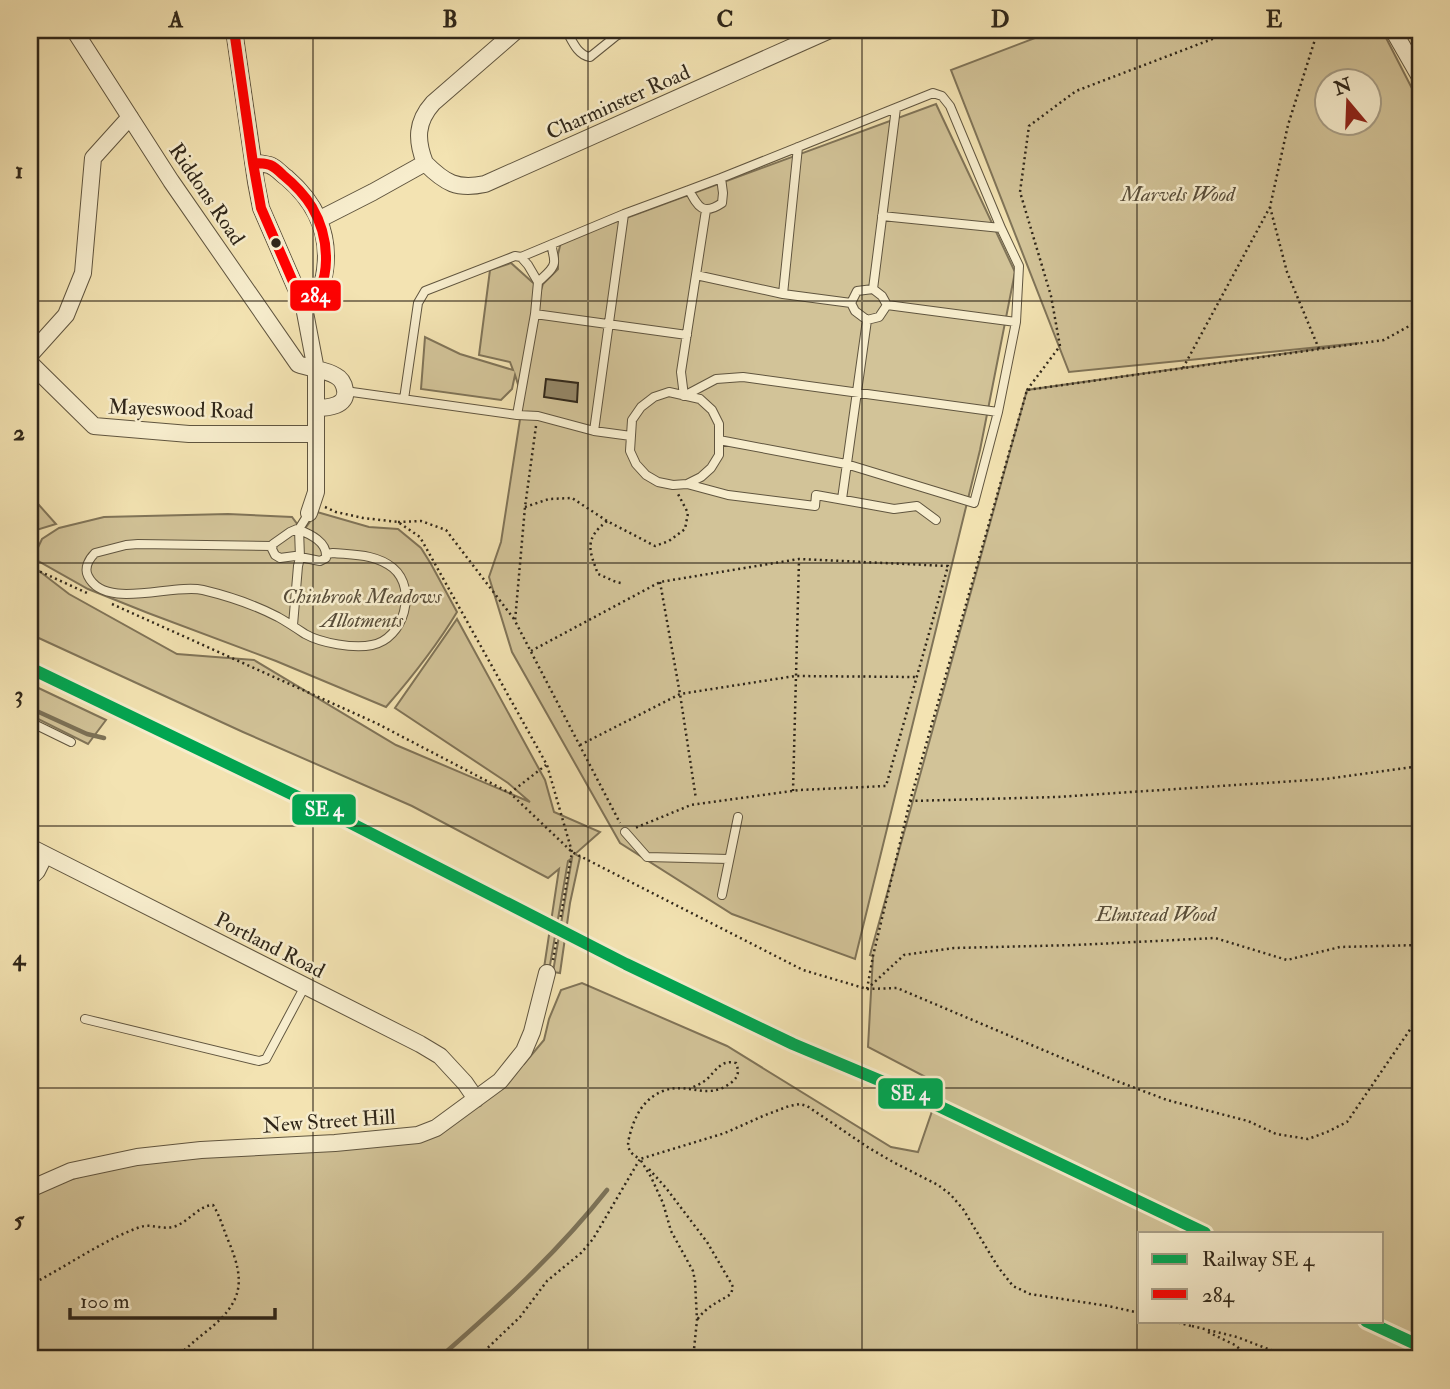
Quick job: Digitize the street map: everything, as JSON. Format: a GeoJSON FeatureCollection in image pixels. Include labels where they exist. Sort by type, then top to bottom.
{"type":"FeatureCollection","features":[{"type":"Feature","properties":{"kind":"street","name":"Riddons Road"},"geometry":{"type":"LineString","coordinates":[[74,30],[171,181],[298,364],[337,376],[342,380],[345,391]]}},
{"type":"Feature","properties":{"kind":"street"},"geometry":{"type":"LineString","coordinates":[[234,30],[261,208],[304,307],[316,370],[316,492],[311,508]]}},
{"type":"Feature","properties":{"kind":"street"},"geometry":{"type":"LineString","coordinates":[[320,219],[425,163],[418,134],[419,125],[427,110],[517,30]]}},
{"type":"Feature","properties":{"kind":"street","name":"Charminster Road"},"geometry":{"type":"LineString","coordinates":[[425,163],[441,179],[451,184],[473,187],[485,184],[830,30]]}},
{"type":"Feature","properties":{"kind":"street"},"geometry":{"type":"LineString","coordinates":[[1392,30],[1420,77]]}},
{"type":"Feature","properties":{"kind":"street"},"geometry":{"type":"LineString","coordinates":[[30,355],[66,314],[83,273],[93,158],[130,117]]}},
{"type":"Feature","properties":{"kind":"street"},"geometry":{"type":"LineString","coordinates":[[253,163],[274,167],[301,192],[320,219],[326,245],[324,277],[318,295],[304,307]]}},
{"type":"Feature","properties":{"kind":"street","name":"Mayeswood Road"},"geometry":{"type":"LineString","coordinates":[[30,363],[94,426],[189,434],[315,433]]}},
{"type":"Feature","properties":{"kind":"street"},"geometry":{"type":"LineString","coordinates":[[316,408],[340,403],[345,398],[345,391]]}},
{"type":"Feature","properties":{"kind":"street","name":"Portland Road"},"geometry":{"type":"LineString","coordinates":[[30,847],[440,1056],[465,1083],[475,1099]]}},
{"type":"Feature","properties":{"kind":"street"},"geometry":{"type":"LineString","coordinates":[[30,878],[37,872],[45,855]]}},
{"type":"Feature","properties":{"kind":"street","name":"New Street Hill"},"geometry":{"type":"LineString","coordinates":[[30,1189],[71,1171],[137,1157],[418,1135],[436,1128],[500,1081],[524,1051],[550,969]]}},
{"type":"Feature","properties":{"kind":"lane"},"geometry":{"type":"LineString","coordinates":[[566,30],[580,54],[590,57],[628,30]]}},
{"type":"Feature","properties":{"kind":"lane"},"geometry":{"type":"LineString","coordinates":[[404,399],[418,303],[425,291],[479,268],[515,256],[521,257],[933,93],[942,96],[950,106],[1019,266],[1016,322],[998,412],[974,503],[846,464],[719,440]]}},
{"type":"Feature","properties":{"kind":"lane"},"geometry":{"type":"LineString","coordinates":[[873,289],[896,108]]}},
{"type":"Feature","properties":{"kind":"lane"},"geometry":{"type":"LineString","coordinates":[[783,294],[798,146]]}},
{"type":"Feature","properties":{"kind":"lane"},"geometry":{"type":"LineString","coordinates":[[689,190],[700,208],[714,208],[722,203],[721,178]]}},
{"type":"Feature","properties":{"kind":"lane"},"geometry":{"type":"LineString","coordinates":[[684,396],[681,372],[706,210]]}},
{"type":"Feature","properties":{"kind":"lane"},"geometry":{"type":"LineString","coordinates":[[594,431],[624,214]]}},
{"type":"Feature","properties":{"kind":"lane"},"geometry":{"type":"LineString","coordinates":[[882,216],[1001,228]]}},
{"type":"Feature","properties":{"kind":"lane"},"geometry":{"type":"LineString","coordinates":[[538,282],[554,266],[552,244]]}},
{"type":"Feature","properties":{"kind":"lane"},"geometry":{"type":"LineString","coordinates":[[517,415],[538,282],[521,257]]}},
{"type":"Feature","properties":{"kind":"lane"},"geometry":{"type":"LineString","coordinates":[[696,275],[783,294],[851,303]]}},
{"type":"Feature","properties":{"kind":"lane"},"geometry":{"type":"LineString","coordinates":[[851,303],[857,291],[873,289],[882,296],[887,305]]}},
{"type":"Feature","properties":{"kind":"lane"},"geometry":{"type":"LineString","coordinates":[[851,303],[855,311],[867,320]]}},
{"type":"Feature","properties":{"kind":"lane"},"geometry":{"type":"LineString","coordinates":[[887,305],[1016,322]]}},
{"type":"Feature","properties":{"kind":"lane"},"geometry":{"type":"LineString","coordinates":[[867,320],[879,317],[887,305]]}},
{"type":"Feature","properties":{"kind":"lane"},"geometry":{"type":"LineString","coordinates":[[535,314],[687,335]]}},
{"type":"Feature","properties":{"kind":"lane"},"geometry":{"type":"LineString","coordinates":[[842,499],[867,320]]}},
{"type":"Feature","properties":{"kind":"lane"},"geometry":{"type":"LineString","coordinates":[[684,396],[716,379],[743,377],[998,412]]}},
{"type":"Feature","properties":{"kind":"lane"},"geometry":{"type":"LineString","coordinates":[[345,391],[538,416],[594,431],[631,436]]}},
{"type":"Feature","properties":{"kind":"lane"},"geometry":{"type":"LineString","coordinates":[[687,484],[712,468],[719,455],[719,424],[712,410],[700,399],[669,393],[654,397],[641,407],[632,420],[630,451],[636,464],[646,475],[658,482],[687,484],[728,495],[815,506],[816,495],[894,509],[917,506],[936,520]]}},
{"type":"Feature","properties":{"kind":"lane"},"geometry":{"type":"LineString","coordinates":[[293,625],[300,558],[299,529],[311,508]]}},
{"type":"Feature","properties":{"kind":"lane"},"geometry":{"type":"LineString","coordinates":[[299,529],[316,538],[327,554],[373,557],[395,570],[400,577],[407,604],[392,634],[380,643],[361,646],[317,638],[262,610],[201,590],[108,593],[95,587],[86,574],[95,553],[126,545],[272,546],[290,532],[299,529]]}},
{"type":"Feature","properties":{"kind":"lane"},"geometry":{"type":"LineString","coordinates":[[272,546],[273,552],[280,558],[320,561],[326,558],[327,554]]}},
{"type":"Feature","properties":{"kind":"lane"},"geometry":{"type":"LineString","coordinates":[[30,722],[71,742]]}},
{"type":"Feature","properties":{"kind":"lane"},"geometry":{"type":"LineString","coordinates":[[723,895],[738,817]]}},
{"type":"Feature","properties":{"kind":"lane"},"geometry":{"type":"LineString","coordinates":[[625,832],[648,857],[729,859]]}},
{"type":"Feature","properties":{"kind":"lane"},"geometry":{"type":"LineString","coordinates":[[85,1019],[260,1061],[268,1055],[305,986]]}},
{"type":"Feature","properties":{"kind":"path"},"geometry":{"type":"LineString","coordinates":[[867,989],[910,801],[1027,390],[1060,346],[1051,296],[1020,192],[1029,126],[1076,91],[1236,30]]}},
{"type":"Feature","properties":{"kind":"path"},"geometry":{"type":"LineString","coordinates":[[1183,368],[1270,207],[1288,125],[1318,30]]}},
{"type":"Feature","properties":{"kind":"path"},"geometry":{"type":"LineString","coordinates":[[1270,207],[1287,272],[1319,349]]}},
{"type":"Feature","properties":{"kind":"path"},"geometry":{"type":"LineString","coordinates":[[1027,390],[1384,340],[1420,320]]}},
{"type":"Feature","properties":{"kind":"path"},"geometry":{"type":"LineString","coordinates":[[515,621],[525,507],[538,416]]}},
{"type":"Feature","properties":{"kind":"path"},"geometry":{"type":"LineString","coordinates":[[525,507],[549,499],[572,498],[655,545],[669,541],[685,528],[688,513],[673,485]]}},
{"type":"Feature","properties":{"kind":"path"},"geometry":{"type":"LineString","coordinates":[[311,508],[398,522],[421,520],[446,530],[515,621],[625,832],[691,805],[793,791],[886,786],[948,566],[799,559],[660,582],[531,651]]}},
{"type":"Feature","properties":{"kind":"path"},"geometry":{"type":"LineString","coordinates":[[607,520],[596,529],[590,540],[591,555],[598,574],[621,583]]}},
{"type":"Feature","properties":{"kind":"path"},"geometry":{"type":"LineString","coordinates":[[398,522],[420,537],[547,765],[572,852],[550,969]]}},
{"type":"Feature","properties":{"kind":"path"},"geometry":{"type":"LineString","coordinates":[[793,791],[799,559]]}},
{"type":"Feature","properties":{"kind":"path"},"geometry":{"type":"LineString","coordinates":[[30,567],[92,595]]}},
{"type":"Feature","properties":{"kind":"path"},"geometry":{"type":"LineString","coordinates":[[660,582],[696,799]]}},
{"type":"Feature","properties":{"kind":"path"},"geometry":{"type":"LineString","coordinates":[[104,600],[376,723],[510,793],[572,852],[803,970],[867,989],[897,988],[1167,1100],[1248,1121],[1276,1134],[1308,1139],[1346,1122],[1420,1015]]}},
{"type":"Feature","properties":{"kind":"path"},"geometry":{"type":"LineString","coordinates":[[580,745],[680,694],[795,676],[916,677]]}},
{"type":"Feature","properties":{"kind":"path"},"geometry":{"type":"LineString","coordinates":[[510,793],[547,765]]}},
{"type":"Feature","properties":{"kind":"path"},"geometry":{"type":"LineString","coordinates":[[910,801],[1057,797],[1325,779],[1420,766]]}},
{"type":"Feature","properties":{"kind":"path"},"geometry":{"type":"LineString","coordinates":[[867,989],[904,955],[954,948],[1076,945],[1214,937],[1287,960],[1340,947],[1420,945]]}},
{"type":"Feature","properties":{"kind":"path"},"geometry":{"type":"LineString","coordinates":[[689,1089],[708,1078],[720,1065],[736,1063],[736,1079],[724,1088],[702,1092],[670,1089],[654,1095],[636,1115],[628,1144],[632,1153],[666,1188],[707,1242],[732,1283],[731,1294],[710,1305],[697,1320]]}},
{"type":"Feature","properties":{"kind":"path"},"geometry":{"type":"LineString","coordinates":[[476,1359],[520,1317],[547,1281],[581,1253],[593,1239],[640,1159],[725,1133],[763,1116],[800,1104],[807,1105],[877,1153],[939,1185],[950,1194],[963,1209],[998,1267],[1013,1286],[1030,1294],[1138,1312]]}},
{"type":"Feature","properties":{"kind":"path"},"geometry":{"type":"LineString","coordinates":[[644,1164],[663,1203],[671,1231],[693,1271],[697,1320],[693,1359]]}},
{"type":"Feature","properties":{"kind":"path"},"geometry":{"type":"LineString","coordinates":[[30,1285],[138,1228],[149,1225],[165,1229],[175,1226],[207,1205],[213,1205],[238,1266],[237,1293],[226,1313],[174,1359]]}},
{"type":"Feature","properties":{"kind":"path"},"geometry":{"type":"LineString","coordinates":[[1177,1322],[1237,1337],[1294,1359]]}},
{"type":"Feature","properties":{"kind":"path"},"geometry":{"type":"LineString","coordinates":[[1192,1326],[1235,1345],[1252,1359]]}},
{"type":"Feature","properties":{"kind":"green space"},"geometry":{"type":"Polygon","coordinates":[[[1056,30],[1382,30],[1420,104],[1420,1359],[30,1359],[30,1192],[131,1161],[429,1136],[524,1064],[544,1040],[561,990],[582,983],[727,1046],[891,1147],[918,1152],[941,1085],[868,1047],[873,956],[870,955],[1027,390],[1359,343],[1069,372],[951,70],[1056,30]]]}},
{"type":"Feature","properties":{"kind":"green space"},"geometry":{"type":"Polygon","coordinates":[[[936,104],[1015,272],[980,450],[855,959],[732,914],[620,843],[512,652],[489,577],[501,542],[523,400],[515,375],[512,389],[501,400],[421,389],[425,337],[460,354],[513,370],[510,362],[479,355],[490,270],[511,263],[541,290],[543,284],[558,269],[561,242],[936,104]]]}},
{"type":"Feature","properties":{"kind":"green space"},"geometry":{"type":"Polygon","coordinates":[[[30,495],[56,524],[30,532],[30,495]]]}},
{"type":"Feature","properties":{"kind":"green space","name":"Chinbrook Meadows Allotments"},"geometry":{"type":"Polygon","coordinates":[[[317,512],[369,527],[398,529],[421,548],[457,612],[441,637],[386,707],[276,661],[88,589],[33,558],[42,539],[59,528],[104,517],[228,514],[292,517],[298,525],[306,527],[317,512]]]}},
{"type":"Feature","properties":{"kind":"green space"},"geometry":{"type":"Polygon","coordinates":[[[30,564],[69,594],[177,654],[254,660],[396,745],[530,802],[508,783],[395,708],[457,619],[545,780],[554,812],[600,832],[575,854],[580,857],[560,973],[553,972],[572,858],[568,861],[549,971],[544,968],[559,869],[548,878],[412,806],[30,634],[30,564]]]}},
{"type":"Feature","properties":{"kind":"green space"},"geometry":{"type":"Polygon","coordinates":[[[30,684],[106,720],[88,744],[30,715],[30,684]]]}},
{"type":"Feature","properties":{"kind":"building"},"geometry":{"type":"Polygon","coordinates":[[[546,379],[578,383],[577,402],[544,397],[546,379]]]}},
{"type":"Feature","properties":{"kind":"waterway"},"geometry":{"type":"LineString","coordinates":[[30,708],[87,734],[104,738]]}},
{"type":"Feature","properties":{"kind":"waterway"},"geometry":{"type":"LineString","coordinates":[[438,1359],[527,1278],[607,1190]]}},
{"type":"Feature","properties":{"kind":"transit line","name":"284"},"geometry":{"type":"LineString","coordinates":[[234,30],[253,163]]}},
{"type":"Feature","properties":{"kind":"transit line","name":"284"},"geometry":{"type":"LineString","coordinates":[[253,163],[268,164],[277,169],[302,194],[318,219],[325,246],[325,274],[321,287],[304,307],[261,208],[253,163]]}},
{"type":"Feature","properties":{"kind":"transit line"},"geometry":{"type":"LineString","coordinates":[[30,668],[331,813],[626,964],[793,1044],[924,1099],[1203,1232]]}},
{"type":"Feature","properties":{"kind":"transit line"},"geometry":{"type":"LineString","coordinates":[[1368,1322],[1420,1346]]}},
{"type":"Feature","properties":{"kind":"park label","name":"Marvels Wood"},"geometry":{"type":"Point","coordinates":[1178,194]}},
{"type":"Feature","properties":{"kind":"park label","name":"Elmstead Wood"},"geometry":{"type":"Point","coordinates":[1156,914]}}]}
